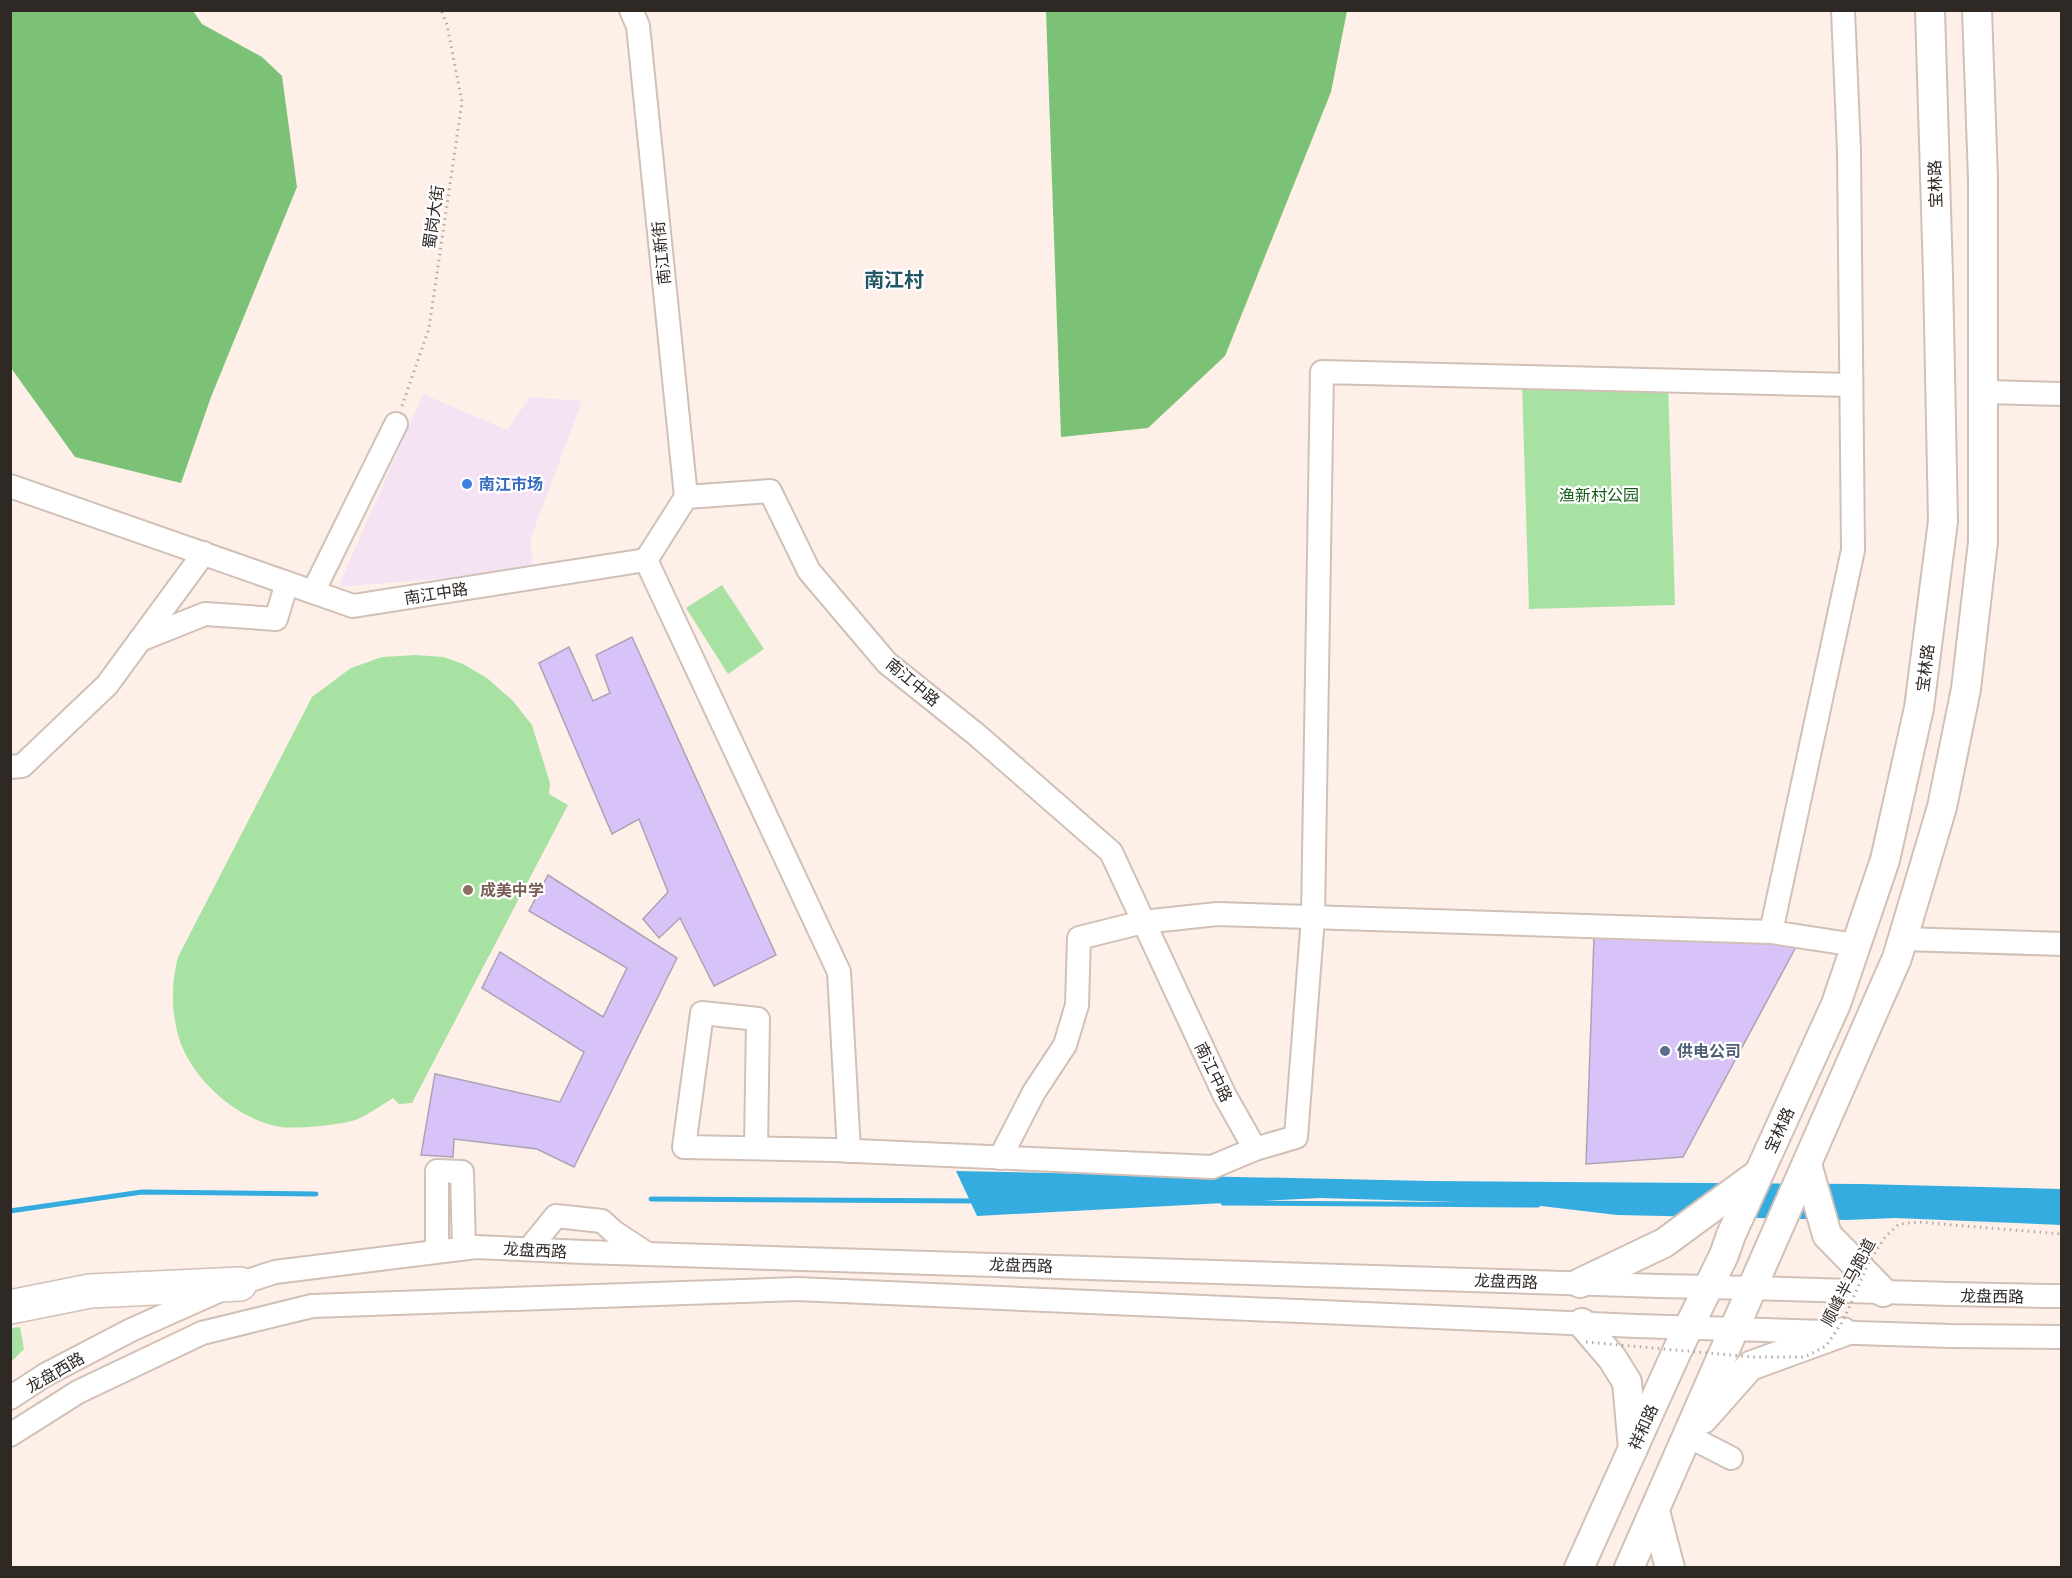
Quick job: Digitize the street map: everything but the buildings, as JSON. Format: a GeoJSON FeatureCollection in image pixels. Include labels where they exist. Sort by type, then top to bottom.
{"type":"FeatureCollection","features":[{"type":"Feature","properties":{"kind":"highway"},"geometry":{"type":"LineString","coordinates":[[10,1307],[90,1291],[240,1284]]}},
{"type":"Feature","properties":{"kind":"main road","name":"宝林路"},"geometry":{"type":"LineString","coordinates":[[1707,1287],[1724,1255],[1759,1172],[1836,1004],[1885,860],[1919,708],[1943,521],[1930,10]]}},
{"type":"Feature","properties":{"kind":"main road"},"geometry":{"type":"LineString","coordinates":[[1629,1568],[1897,958],[1942,807],[1966,689],[1983,542],[1983,179],[1977,10]]}},
{"type":"Feature","properties":{"kind":"main road"},"geometry":{"type":"LineString","coordinates":[[1807,1164],[1827,1234],[1883,1293]]}},
{"type":"Feature","properties":{"kind":"main road"},"geometry":{"type":"LineString","coordinates":[[1580,1283],[1670,1238],[1759,1172]]}},
{"type":"Feature","properties":{"kind":"main road","name":"祥和路"},"geometry":{"type":"LineString","coordinates":[[1581,1567],[1707,1287]]}},
{"type":"Feature","properties":{"kind":"main road"},"geometry":{"type":"LineString","coordinates":[[1584,1332],[1612,1358],[1627,1382],[1633,1450]]}},
{"type":"Feature","properties":{"kind":"main road"},"geometry":{"type":"LineString","coordinates":[[1688,1436],[1750,1366],[1843,1332]]}},
{"type":"Feature","properties":{"kind":"main road"},"geometry":{"type":"LineString","coordinates":[[1655,1511],[1670,1568]]}},
{"type":"Feature","properties":{"kind":"street","name":"南江新街"},"geometry":{"type":"LineString","coordinates":[[631,10],[638,26],[686,497]]}},
{"type":"Feature","properties":{"kind":"street"},"geometry":{"type":"LineString","coordinates":[[1772,932],[1853,550],[1849,151],[1843,10]]}},
{"type":"Feature","properties":{"kind":"street"},"geometry":{"type":"LineString","coordinates":[[756,1148],[758,1019],[702,1013],[684,1147],[849,1151],[1212,1167],[1255,1149],[1296,1137],[1313,917],[1322,372],[1851,386]]}},
{"type":"Feature","properties":{"kind":"street"},"geometry":{"type":"LineString","coordinates":[[1983,392],[2061,394]]}},
{"type":"Feature","properties":{"kind":"street"},"geometry":{"type":"LineString","coordinates":[[313,592],[396,424]]}},
{"type":"Feature","properties":{"kind":"street","name":"南江中路"},"geometry":{"type":"LineString","coordinates":[[10,486],[353,606],[646,560]]}},
{"type":"Feature","properties":{"kind":"street","name":"南江中路"},"geometry":{"type":"LineString","coordinates":[[686,497],[770,491],[809,571],[887,663],[977,735],[1110,852],[1224,1094],[1255,1149]]}},
{"type":"Feature","properties":{"kind":"street"},"geometry":{"type":"LineString","coordinates":[[686,497],[646,560],[838,972],[849,1151]]}},
{"type":"Feature","properties":{"kind":"street"},"geometry":{"type":"LineString","coordinates":[[10,767],[22,766],[107,686],[204,553]]}},
{"type":"Feature","properties":{"kind":"street"},"geometry":{"type":"LineString","coordinates":[[140,640],[205,614],[276,619],[287,583]]}},
{"type":"Feature","properties":{"kind":"street"},"geometry":{"type":"LineString","coordinates":[[1000,1158],[1034,1092],[1065,1046],[1077,1005],[1079,938],[1143,922],[1217,914],[1313,917],[1772,932],[1856,945]]}},
{"type":"Feature","properties":{"kind":"street"},"geometry":{"type":"LineString","coordinates":[[1903,939],[2061,944]]}},
{"type":"Feature","properties":{"kind":"street"},"geometry":{"type":"LineString","coordinates":[[437,1251],[437,1171],[462,1172],[464,1248]]}},
{"type":"Feature","properties":{"kind":"street"},"geometry":{"type":"LineString","coordinates":[[529,1250],[556,1216],[602,1221],[647,1254]]}},
{"type":"Feature","properties":{"kind":"street","name":"龙盘西路"},"geometry":{"type":"LineString","coordinates":[[10,1398],[45,1375],[130,1329],[275,1272],[476,1247],[1883,1293],[2061,1296]]}},
{"type":"Feature","properties":{"kind":"street","name":"龙盘西路"},"geometry":{"type":"LineString","coordinates":[[10,1435],[78,1392],[202,1333],[312,1306],[796,1289],[1584,1332],[1689,1327],[2061,1337]]}},
{"type":"Feature","properties":{"kind":"street"},"geometry":{"type":"LineString","coordinates":[[1688,1436],[1731,1458]]}},
{"type":"Feature","properties":{"kind":"path","name":"蜀岗大街"},"geometry":{"type":"LineString","coordinates":[[396,424],[429,328],[462,102],[447,25],[441,10]]}},
{"type":"Feature","properties":{"kind":"path","name":"顺峰半马跑道"},"geometry":{"type":"LineString","coordinates":[[1584,1332],[1753,1357],[1805,1357],[1826,1346],[1844,1321],[1870,1260],[1886,1236],[1899,1224],[1918,1222],[2061,1234]]}},
{"type":"Feature","properties":{"kind":"shaded area","name":"南江市场"},"geometry":{"type":"Polygon","coordinates":[[[423,394],[507,430],[530,397],[582,401],[531,537],[532,571],[338,587],[423,394]]]}},
{"type":"Feature","properties":{"kind":"green space"},"geometry":{"type":"Polygon","coordinates":[[[10,11],[193,11],[202,24],[262,57],[282,76],[297,187],[211,397],[181,483],[75,457],[11,368],[10,11]]]}},
{"type":"Feature","properties":{"kind":"green space"},"geometry":{"type":"Polygon","coordinates":[[[1046,11],[1347,11],[1331,92],[1225,356],[1148,428],[1061,437],[1046,11]]]}},
{"type":"Feature","properties":{"kind":"green space","name":"渔新村公园"},"geometry":{"type":"Polygon","coordinates":[[[1668,382],[1675,605],[1529,609],[1522,386],[1668,382]]]}},
{"type":"Feature","properties":{"kind":"green space"},"geometry":{"type":"Polygon","coordinates":[[[722,585],[764,649],[728,674],[686,608],[722,585]]]}},
{"type":"Feature","properties":{"kind":"green space"},"geometry":{"type":"Polygon","coordinates":[[[416,655],[444,657],[463,664],[487,678],[513,701],[532,725],[550,783],[549,794],[568,805],[412,1103],[399,1104],[393,1098],[358,1119],[331,1125],[281,1127],[265,1123],[233,1107],[219,1096],[205,1083],[185,1053],[176,1028],[173,1007],[174,977],[178,957],[312,697],[351,668],[382,657],[416,655]]]}},
{"type":"Feature","properties":{"kind":"green space"},"geometry":{"type":"Polygon","coordinates":[[[20,1327],[24,1349],[11,1362],[11,1328],[20,1327]]]}},
{"type":"Feature","properties":{"kind":"water"},"geometry":{"type":"Polygon","coordinates":[[[956,1171],[1430,1181],[1861,1184],[2061,1189],[2061,1225],[1895,1218],[1847,1220],[1617,1215],[1524,1204],[1320,1198],[977,1216],[956,1171]]]}},
{"type":"Feature","properties":{"kind":"waterway"},"geometry":{"type":"LineString","coordinates":[[10,1211],[142,1192],[316,1194]]}},
{"type":"Feature","properties":{"kind":"waterway"},"geometry":{"type":"LineString","coordinates":[[651,1199],[977,1201]]}},
{"type":"Feature","properties":{"kind":"waterway"},"geometry":{"type":"LineString","coordinates":[[1223,1203],[1538,1205]]}},
{"type":"Feature","properties":{"kind":"place","name":"南江市场"},"geometry":{"type":"Point","coordinates":[467,484]}},
{"type":"Feature","properties":{"kind":"place","name":"成美中学"},"geometry":{"type":"Point","coordinates":[468,890]}},
{"type":"Feature","properties":{"kind":"place","name":"供电公司"},"geometry":{"type":"Point","coordinates":[1665,1051]}},
{"type":"Feature","properties":{"kind":"district","name":"南江村"},"geometry":{"type":"Point","coordinates":[894,280]}}]}
